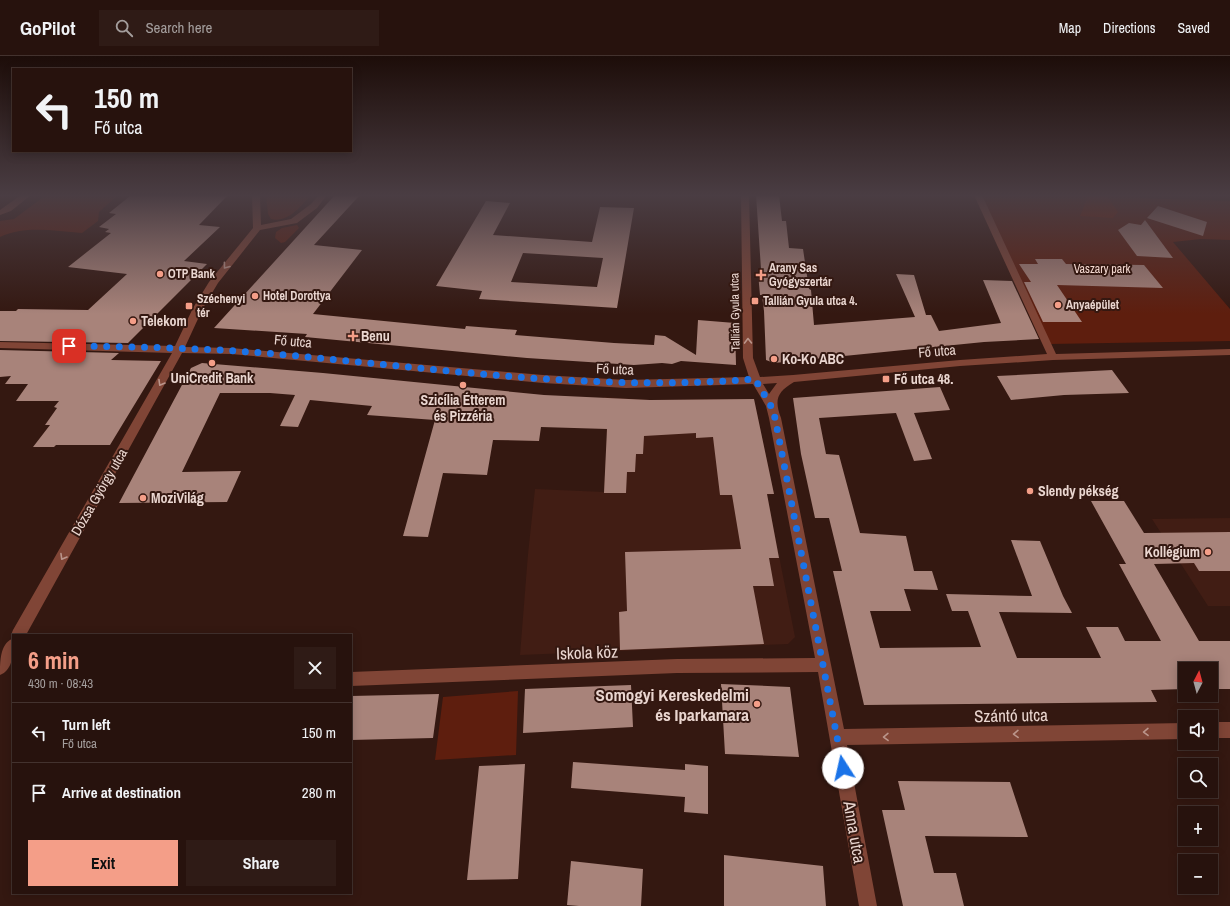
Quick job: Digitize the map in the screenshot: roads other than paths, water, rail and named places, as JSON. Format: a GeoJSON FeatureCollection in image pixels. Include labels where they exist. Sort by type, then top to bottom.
{"type":"FeatureCollection","features":[{"type":"Feature","properties":{"kind":"street"},"geometry":{"type":"LineString","coordinates":[[179,348],[198,308],[214,282],[253,235]]}},
{"type":"Feature","properties":{"kind":"street","name":"Tallián Gyula utca"},"geometry":{"type":"LineString","coordinates":[[746,235],[748,358],[755,379]]}},
{"type":"Feature","properties":{"kind":"street"},"geometry":{"type":"LineString","coordinates":[[996,235],[1053,357]]}},
{"type":"Feature","properties":{"kind":"street","name":"Fő utca"},"geometry":{"type":"LineString","coordinates":[[0,345],[179,348],[285,354],[489,374],[618,383],[696,383],[793,378],[953,363],[1053,357],[1230,352]]}},
{"type":"Feature","properties":{"kind":"street","name":"Dózsa György utca"},"geometry":{"type":"LineString","coordinates":[[19,634],[172,364],[179,348]]}},
{"type":"Feature","properties":{"kind":"street"},"geometry":{"type":"LineString","coordinates":[[771,406],[773,394],[779,386],[793,378]]}},
{"type":"Feature","properties":{"kind":"street","name":"Anna utca"},"geometry":{"type":"LineString","coordinates":[[755,379],[771,406],[790,488],[838,737],[868,906]]}},
{"type":"Feature","properties":{"kind":"street"},"geometry":{"type":"LineString","coordinates":[[0,668],[12,647]]}},
{"type":"Feature","properties":{"kind":"street","name":"Iskola köz"},"geometry":{"type":"LineString","coordinates":[[352,679],[677,666],[824,665]]}},
{"type":"Feature","properties":{"kind":"street"},"geometry":{"type":"LineString","coordinates":[[1218,730],[1230,730]]}},
{"type":"Feature","properties":{"kind":"street","name":"Szántó utca"},"geometry":{"type":"LineString","coordinates":[[838,737],[1178,731]]}},
{"type":"Feature","properties":{"kind":"place","name":"OTP Bank"},"geometry":{"type":"Point","coordinates":[160,274]}},
{"type":"Feature","properties":{"kind":"place","name":"Arany Sas Gyógyszertár"},"geometry":{"type":"Point","coordinates":[761,275]}},
{"type":"Feature","properties":{"kind":"place","name":"Hotel Dorottya"},"geometry":{"type":"Point","coordinates":[255,296]}},
{"type":"Feature","properties":{"kind":"place","name":"Tallián Gyula utca 4."},"geometry":{"type":"Point","coordinates":[755,301]}},
{"type":"Feature","properties":{"kind":"place","name":"Anyaépület"},"geometry":{"type":"Point","coordinates":[1058,305]}},
{"type":"Feature","properties":{"kind":"place","name":"Széchenyi tér"},"geometry":{"type":"Point","coordinates":[189,306]}},
{"type":"Feature","properties":{"kind":"place","name":"Telekom"},"geometry":{"type":"Point","coordinates":[133,321]}},
{"type":"Feature","properties":{"kind":"place","name":"Benu"},"geometry":{"type":"Point","coordinates":[353,336]}},
{"type":"Feature","properties":{"kind":"place","name":"Ko-Ko ABC"},"geometry":{"type":"Point","coordinates":[774,359]}},
{"type":"Feature","properties":{"kind":"place","name":"UniCredit Bank"},"geometry":{"type":"Point","coordinates":[212,363]}},
{"type":"Feature","properties":{"kind":"place","name":"Fő utca 48."},"geometry":{"type":"Point","coordinates":[886,379]}},
{"type":"Feature","properties":{"kind":"place","name":"Szicília Étterem és Pizzéria"},"geometry":{"type":"Point","coordinates":[463,385]}},
{"type":"Feature","properties":{"kind":"place","name":"Slendy pékség"},"geometry":{"type":"Point","coordinates":[1030,491]}},
{"type":"Feature","properties":{"kind":"place","name":"MoziVilág"},"geometry":{"type":"Point","coordinates":[143,498]}},
{"type":"Feature","properties":{"kind":"place","name":"Kollégium"},"geometry":{"type":"Point","coordinates":[1208,552]}},
{"type":"Feature","properties":{"kind":"place","name":"Somogyi Kereskedelmi és Iparkamara"},"geometry":{"type":"Point","coordinates":[757,704]}},
{"type":"Feature","properties":{"kind":"park label","name":"Vaszary park"},"geometry":{"type":"Point","coordinates":[1102,269]}}]}
